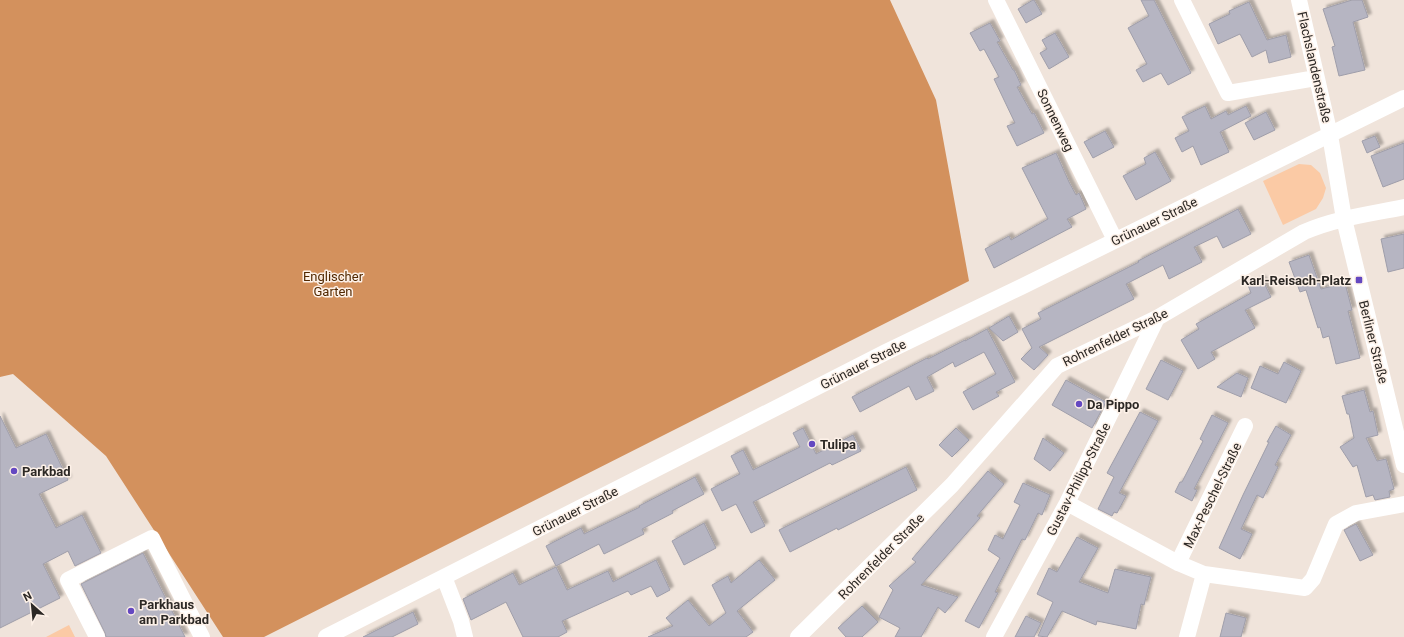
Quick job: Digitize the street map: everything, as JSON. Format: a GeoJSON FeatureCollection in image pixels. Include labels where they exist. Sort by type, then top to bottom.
{"type":"FeatureCollection","features":[{"type":"Feature","properties":{"kind":"street","name":"Sonnenweg"},"geometry":{"type":"LineString","coordinates":[[996,0],[1115,240]]}},
{"type":"Feature","properties":{"kind":"street"},"geometry":{"type":"LineString","coordinates":[[1182,0],[1228,93],[1316,78]]}},
{"type":"Feature","properties":{"kind":"street","name":"Flachslandenstraße"},"geometry":{"type":"LineString","coordinates":[[1299,0],[1330,135]]}},
{"type":"Feature","properties":{"kind":"street","name":"Grünauer Straße"},"geometry":{"type":"LineString","coordinates":[[326,637],[886,352],[1404,98]]}},
{"type":"Feature","properties":{"kind":"street"},"geometry":{"type":"LineString","coordinates":[[1330,135],[1344,219]]}},
{"type":"Feature","properties":{"kind":"street","name":"Rohrenfelder Straße"},"geometry":{"type":"LineString","coordinates":[[798,637],[952,485],[1057,366],[1157,318],[1314,227],[1344,219],[1404,207]]}},
{"type":"Feature","properties":{"kind":"street","name":"Berliner Straße"},"geometry":{"type":"LineString","coordinates":[[1344,219],[1403,457]]}},
{"type":"Feature","properties":{"kind":"street","name":"Gustav-Philipp-Straße"},"geometry":{"type":"LineString","coordinates":[[994,637],[1067,503],[1157,318]]}},
{"type":"Feature","properties":{"kind":"street","name":"Max-Peschel-Straße"},"geometry":{"type":"LineString","coordinates":[[1178,564],[1245,426]]}},
{"type":"Feature","properties":{"kind":"street","name":"Max-Peschel-Straße"},"geometry":{"type":"LineString","coordinates":[[1067,503],[1178,564],[1204,574],[1305,588],[1313,579],[1336,524],[1356,512],[1404,504]]}},
{"type":"Feature","properties":{"kind":"street"},"geometry":{"type":"LineString","coordinates":[[97,637],[68,580],[152,538],[202,637]]}},
{"type":"Feature","properties":{"kind":"street"},"geometry":{"type":"LineString","coordinates":[[1187,637],[1204,574]]}},
{"type":"Feature","properties":{"kind":"street"},"geometry":{"type":"LineString","coordinates":[[444,577],[461,621],[465,637]]}},
{"type":"Feature","properties":{"kind":"shaded area"},"geometry":{"type":"Polygon","coordinates":[[[1299,164],[1311,165],[1320,173],[1326,188],[1323,198],[1316,209],[1283,225],[1263,181],[1299,164]]]}},
{"type":"Feature","properties":{"kind":"shaded area"},"geometry":{"type":"Polygon","coordinates":[[[69,625],[75,637],[46,637],[69,625]]]}},
{"type":"Feature","properties":{"kind":"green space","name":"Englischer Garten"},"geometry":{"type":"Polygon","coordinates":[[[0,0],[890,0],[936,100],[969,281],[264,637],[223,637],[106,456],[13,374],[0,377],[0,0]]]}},
{"type":"Feature","properties":{"kind":"building"},"geometry":{"type":"Polygon","coordinates":[[[1033,0],[1042,14],[1026,23],[1018,9],[1033,0]]]}},
{"type":"Feature","properties":{"kind":"building"},"geometry":{"type":"Polygon","coordinates":[[[1141,0],[1154,0],[1191,73],[1168,85],[1161,73],[1143,82],[1136,70],[1147,64],[1128,28],[1149,16],[1141,0]]]}},
{"type":"Feature","properties":{"kind":"building"},"geometry":{"type":"Polygon","coordinates":[[[1352,0],[1362,0],[1368,17],[1353,22],[1365,70],[1339,76],[1332,47],[1335,46],[1323,9],[1352,0]]]}},
{"type":"Feature","properties":{"kind":"building"},"geometry":{"type":"Polygon","coordinates":[[[1249,2],[1267,40],[1286,35],[1291,57],[1269,63],[1266,50],[1252,57],[1240,34],[1218,44],[1209,24],[1230,14],[1229,11],[1249,2]]]}},
{"type":"Feature","properties":{"kind":"building"},"geometry":{"type":"Polygon","coordinates":[[[990,23],[1000,41],[997,42],[1021,85],[1017,87],[1032,114],[1034,113],[1044,133],[1017,146],[1007,126],[1015,123],[994,79],[999,77],[984,49],[980,51],[970,33],[990,23]]]}},
{"type":"Feature","properties":{"kind":"building"},"geometry":{"type":"Polygon","coordinates":[[[1055,33],[1069,57],[1049,69],[1040,53],[1047,49],[1042,40],[1055,33]]]}},
{"type":"Feature","properties":{"kind":"building"},"geometry":{"type":"Polygon","coordinates":[[[1205,106],[1211,119],[1226,111],[1228,115],[1246,106],[1251,116],[1220,132],[1229,152],[1201,165],[1193,146],[1182,152],[1175,138],[1189,131],[1182,117],[1205,106]]]}},
{"type":"Feature","properties":{"kind":"building"},"geometry":{"type":"Polygon","coordinates":[[[1266,112],[1275,130],[1254,140],[1245,123],[1266,112]]]}},
{"type":"Feature","properties":{"kind":"building"},"geometry":{"type":"Polygon","coordinates":[[[1105,131],[1114,147],[1093,158],[1084,142],[1105,131]]]}},
{"type":"Feature","properties":{"kind":"building"},"geometry":{"type":"Polygon","coordinates":[[[1375,136],[1380,147],[1367,153],[1362,141],[1375,136]]]}},
{"type":"Feature","properties":{"kind":"building"},"geometry":{"type":"Polygon","coordinates":[[[1404,143],[1404,179],[1383,187],[1371,156],[1404,143]]]}},
{"type":"Feature","properties":{"kind":"building"},"geometry":{"type":"Polygon","coordinates":[[[1155,152],[1171,181],[1136,200],[1123,176],[1146,164],[1144,158],[1155,152]]]}},
{"type":"Feature","properties":{"kind":"building"},"geometry":{"type":"Polygon","coordinates":[[[1056,153],[1069,182],[1076,195],[1079,193],[1086,209],[1067,219],[1072,227],[994,268],[985,249],[1009,236],[1011,240],[1048,219],[1022,168],[1056,153]]]}},
{"type":"Feature","properties":{"kind":"building"},"geometry":{"type":"Polygon","coordinates":[[[1238,209],[1251,234],[1223,248],[1217,236],[1194,247],[1202,262],[1169,279],[1163,265],[1126,284],[1134,299],[1039,347],[1048,355],[1034,370],[1021,359],[1032,348],[1022,329],[1041,319],[1038,313],[1139,262],[1138,261],[1238,209]]]}},
{"type":"Feature","properties":{"kind":"building"},"geometry":{"type":"Polygon","coordinates":[[[1404,234],[1404,268],[1388,272],[1381,239],[1404,234]]]}},
{"type":"Feature","properties":{"kind":"building"},"geometry":{"type":"Polygon","coordinates":[[[1309,255],[1321,289],[1345,283],[1352,310],[1348,311],[1360,358],[1336,364],[1329,336],[1323,338],[1320,327],[1318,328],[1306,290],[1300,292],[1289,262],[1309,255]]]}},
{"type":"Feature","properties":{"kind":"building"},"geometry":{"type":"Polygon","coordinates":[[[1262,279],[1271,297],[1245,310],[1255,328],[1211,352],[1215,359],[1198,369],[1181,340],[1199,329],[1196,324],[1251,293],[1248,285],[1262,279]]]}},
{"type":"Feature","properties":{"kind":"building"},"geometry":{"type":"Polygon","coordinates":[[[1009,316],[1018,332],[1003,341],[989,328],[1009,316]]]}},
{"type":"Feature","properties":{"kind":"building"},"geometry":{"type":"Polygon","coordinates":[[[987,329],[1015,382],[996,392],[999,396],[973,410],[963,392],[996,374],[984,352],[955,367],[953,362],[927,377],[934,391],[916,400],[909,386],[860,412],[852,397],[987,329]]]}},
{"type":"Feature","properties":{"kind":"building"},"geometry":{"type":"Polygon","coordinates":[[[1161,360],[1183,371],[1168,400],[1146,389],[1161,360]]]}},
{"type":"Feature","properties":{"kind":"building"},"geometry":{"type":"Polygon","coordinates":[[[1284,362],[1301,371],[1286,403],[1251,388],[1260,366],[1278,374],[1284,362]]]}},
{"type":"Feature","properties":{"kind":"building"},"geometry":{"type":"Polygon","coordinates":[[[1237,373],[1248,378],[1241,397],[1217,387],[1237,373]]]}},
{"type":"Feature","properties":{"kind":"building","name":"Da Pippo"},"geometry":{"type":"Polygon","coordinates":[[[1066,380],[1106,402],[1092,428],[1052,405],[1066,380]]]}},
{"type":"Feature","properties":{"kind":"building"},"geometry":{"type":"Polygon","coordinates":[[[1364,390],[1370,412],[1373,411],[1378,435],[1366,438],[1377,461],[1386,459],[1394,489],[1389,491],[1390,497],[1375,500],[1373,495],[1366,497],[1357,465],[1353,467],[1340,447],[1354,438],[1349,414],[1347,414],[1342,396],[1364,390]]]}},
{"type":"Feature","properties":{"kind":"building"},"geometry":{"type":"Polygon","coordinates":[[[1140,412],[1158,421],[1119,493],[1126,496],[1117,513],[1114,512],[1112,516],[1098,509],[1114,477],[1107,473],[1140,412]]]}},
{"type":"Feature","properties":{"kind":"building"},"geometry":{"type":"Polygon","coordinates":[[[1212,415],[1228,423],[1194,489],[1197,490],[1192,501],[1175,492],[1180,482],[1182,482],[1203,441],[1200,439],[1212,415]]]}},
{"type":"Feature","properties":{"kind":"building"},"geometry":{"type":"Polygon","coordinates":[[[0,416],[16,448],[46,434],[68,480],[39,494],[56,528],[82,515],[101,553],[75,566],[68,551],[43,564],[60,598],[0,628],[0,416]]]}},
{"type":"Feature","properties":{"kind":"building"},"geometry":{"type":"Polygon","coordinates":[[[1276,426],[1291,435],[1275,465],[1278,467],[1263,498],[1257,495],[1241,529],[1252,534],[1240,559],[1219,548],[1269,442],[1267,442],[1276,426]]]}},
{"type":"Feature","properties":{"kind":"building"},"geometry":{"type":"Polygon","coordinates":[[[803,428],[816,454],[853,435],[861,451],[832,465],[830,463],[753,502],[765,526],[751,533],[736,504],[722,511],[711,489],[740,474],[731,456],[743,450],[753,470],[800,447],[793,433],[803,428]]]}},
{"type":"Feature","properties":{"kind":"building"},"geometry":{"type":"Polygon","coordinates":[[[956,428],[969,440],[952,457],[939,445],[956,428]]]}},
{"type":"Feature","properties":{"kind":"building"},"geometry":{"type":"Polygon","coordinates":[[[1043,438],[1064,453],[1050,471],[1034,459],[1043,438]]]}},
{"type":"Feature","properties":{"kind":"building"},"geometry":{"type":"Polygon","coordinates":[[[906,467],[917,490],[838,530],[837,528],[790,552],[779,530],[906,467]]]}},
{"type":"Feature","properties":{"kind":"building"},"geometry":{"type":"Polygon","coordinates":[[[988,471],[1004,484],[977,516],[980,518],[921,585],[958,597],[945,613],[938,607],[921,637],[895,637],[900,628],[879,617],[893,590],[889,586],[916,562],[912,559],[988,471]]]}},
{"type":"Feature","properties":{"kind":"building"},"geometry":{"type":"Polygon","coordinates":[[[695,477],[704,494],[672,511],[673,513],[642,529],[644,534],[604,554],[599,544],[556,566],[546,546],[581,528],[584,534],[640,507],[639,506],[695,477]]]}},
{"type":"Feature","properties":{"kind":"building"},"geometry":{"type":"Polygon","coordinates":[[[1023,483],[1050,495],[1042,515],[1038,513],[1025,540],[1022,539],[995,592],[998,593],[979,628],[965,621],[1000,558],[988,550],[995,535],[1003,539],[1020,505],[1014,502],[1023,483]]]}},
{"type":"Feature","properties":{"kind":"building"},"geometry":{"type":"Polygon","coordinates":[[[704,523],[716,548],[684,565],[672,541],[704,523]]]}},
{"type":"Feature","properties":{"kind":"building"},"geometry":{"type":"Polygon","coordinates":[[[1356,524],[1373,555],[1360,561],[1344,530],[1356,524]]]}},
{"type":"Feature","properties":{"kind":"building"},"geometry":{"type":"Polygon","coordinates":[[[1077,537],[1098,548],[1079,582],[1108,593],[1115,569],[1151,577],[1144,605],[1141,604],[1136,629],[1097,621],[1096,625],[1062,611],[1047,637],[1038,636],[1053,602],[1037,594],[1049,568],[1057,572],[1077,537]]]}},
{"type":"Feature","properties":{"kind":"building","name":"Parkhaus am Parkbad"},"geometry":{"type":"Polygon","coordinates":[[[143,553],[185,637],[106,637],[81,584],[143,553]]]}},
{"type":"Feature","properties":{"kind":"building"},"geometry":{"type":"Polygon","coordinates":[[[656,560],[670,590],[657,597],[651,586],[631,595],[628,591],[562,621],[567,632],[558,637],[523,637],[506,602],[471,620],[463,599],[513,573],[519,585],[556,567],[567,590],[608,571],[613,582],[656,560]]]}},
{"type":"Feature","properties":{"kind":"building"},"geometry":{"type":"Polygon","coordinates":[[[759,560],[775,580],[737,611],[753,632],[746,637],[648,637],[673,626],[666,618],[688,600],[709,626],[726,613],[712,585],[728,576],[731,583],[759,560]]]}},
{"type":"Feature","properties":{"kind":"building"},"geometry":{"type":"Polygon","coordinates":[[[862,606],[878,622],[862,637],[846,637],[838,628],[862,606]]]}},
{"type":"Feature","properties":{"kind":"building"},"geometry":{"type":"Polygon","coordinates":[[[413,612],[418,624],[392,637],[363,637],[413,612]]]}},
{"type":"Feature","properties":{"kind":"building"},"geometry":{"type":"Polygon","coordinates":[[[1226,613],[1246,618],[1241,637],[1220,637],[1226,613]]]}},
{"type":"Feature","properties":{"kind":"building"},"geometry":{"type":"Polygon","coordinates":[[[1026,616],[1041,623],[1034,637],[1015,637],[1026,616]]]}},
{"type":"Feature","properties":{"kind":"place","name":"Karl-Reisach-Platz"},"geometry":{"type":"Point","coordinates":[1359,280]}},
{"type":"Feature","properties":{"kind":"place","name":"Da Pippo"},"geometry":{"type":"Point","coordinates":[1079,404]}},
{"type":"Feature","properties":{"kind":"place","name":"Tulipa"},"geometry":{"type":"Point","coordinates":[812,444]}},
{"type":"Feature","properties":{"kind":"place","name":"Parkbad"},"geometry":{"type":"Point","coordinates":[14,471]}},
{"type":"Feature","properties":{"kind":"place","name":"Parkhaus am Parkbad"},"geometry":{"type":"Point","coordinates":[131,611]}}]}
